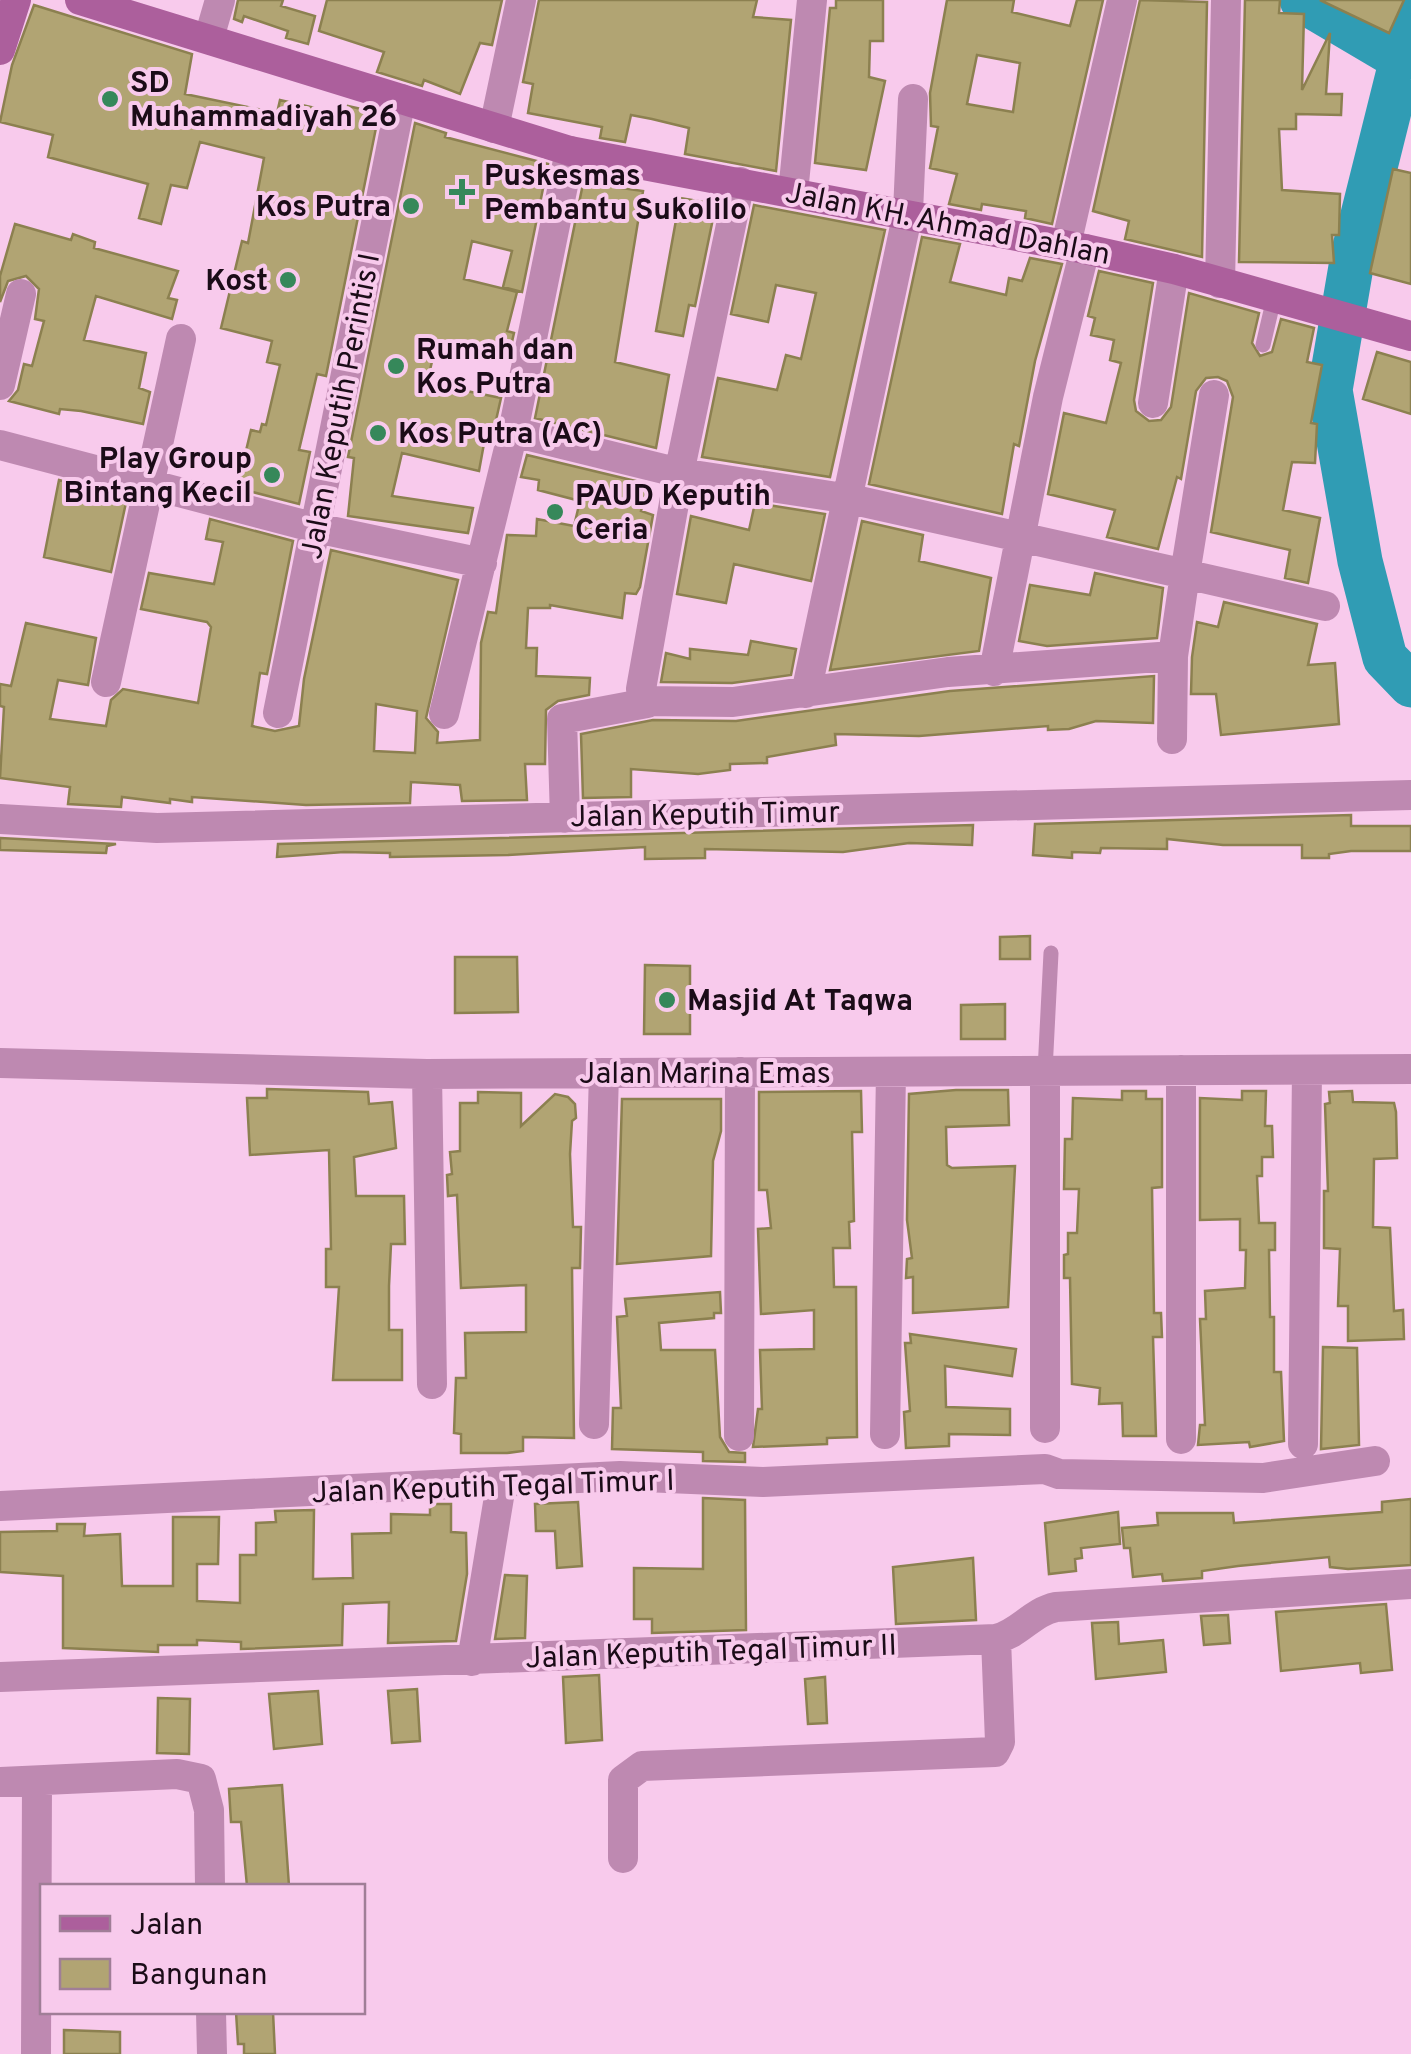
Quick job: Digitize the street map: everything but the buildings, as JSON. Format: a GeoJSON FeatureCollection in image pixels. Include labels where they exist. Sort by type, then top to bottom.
{"type":"FeatureCollection","features":[{"type":"Feature","properties":{"kind":"street"},"geometry":{"type":"LineString","coordinates":[[0,50],[16,0]]}},
{"type":"Feature","properties":{"kind":"street","name":"Jalan KH. Ahmad Dahlan"},"geometry":{"type":"LineString","coordinates":[[80,0],[570,151],[908,212],[1076,247],[1174,269],[1398,333]]}},
{"type":"Feature","properties":{"kind":"street"},"geometry":{"type":"LineString","coordinates":[[209,38],[220,0]]}},
{"type":"Feature","properties":{"kind":"street"},"geometry":{"type":"LineString","coordinates":[[494,128],[521,0]]}},
{"type":"Feature","properties":{"kind":"street"},"geometry":{"type":"LineString","coordinates":[[793,193],[812,0]]}},
{"type":"Feature","properties":{"kind":"street"},"geometry":{"type":"LineString","coordinates":[[994,670],[1122,0]]}},
{"type":"Feature","properties":{"kind":"street"},"geometry":{"type":"LineString","coordinates":[[1220,283],[1226,0]]}},
{"type":"Feature","properties":{"kind":"street","name":"Jalan Keputih Perintis I"},"geometry":{"type":"LineString","coordinates":[[278,713],[400,99]]}},
{"type":"Feature","properties":{"kind":"street"},"geometry":{"type":"LineString","coordinates":[[806,693],[908,212],[913,100]]}},
{"type":"Feature","properties":{"kind":"street"},"geometry":{"type":"LineString","coordinates":[[444,714],[513,432],[570,151]]}},
{"type":"Feature","properties":{"kind":"street"},"geometry":{"type":"LineString","coordinates":[[644,696],[680,473],[740,182]]}},
{"type":"Feature","properties":{"kind":"street"},"geometry":{"type":"LineString","coordinates":[[1153,403],[1174,269]]}},
{"type":"Feature","properties":{"kind":"street"},"geometry":{"type":"LineString","coordinates":[[0,385],[20,294]]}},
{"type":"Feature","properties":{"kind":"street"},"geometry":{"type":"LineString","coordinates":[[106,682],[181,339]]}},
{"type":"Feature","properties":{"kind":"street"},"geometry":{"type":"LineString","coordinates":[[1172,739],[1173,656],[1214,395]]}},
{"type":"Feature","properties":{"kind":"street"},"geometry":{"type":"LineString","coordinates":[[513,432],[680,473],[850,499],[1325,606]]}},
{"type":"Feature","properties":{"kind":"street"},"geometry":{"type":"LineString","coordinates":[[0,444],[316,528],[482,563]]}},
{"type":"Feature","properties":{"kind":"street"},"geometry":{"type":"LineString","coordinates":[[565,818],[562,719],[644,696],[734,702],[922,674],[1173,656]]}},
{"type":"Feature","properties":{"kind":"street","name":"Jalan Keputih Timur"},"geometry":{"type":"LineString","coordinates":[[0,818],[158,828],[1411,795]]}},
{"type":"Feature","properties":{"kind":"street","name":"Jalan Marina Emas"},"geometry":{"type":"LineString","coordinates":[[0,1063],[427,1074],[1411,1069]]}},
{"type":"Feature","properties":{"kind":"street"},"geometry":{"type":"LineString","coordinates":[[1181,1438],[1182,1070]]}},
{"type":"Feature","properties":{"kind":"street"},"geometry":{"type":"LineString","coordinates":[[1303,1444],[1307,1070]]}},
{"type":"Feature","properties":{"kind":"street"},"geometry":{"type":"LineString","coordinates":[[1045,1428],[1046,1071]]}},
{"type":"Feature","properties":{"kind":"street"},"geometry":{"type":"LineString","coordinates":[[740,1072],[740,1436]]}},
{"type":"Feature","properties":{"kind":"street"},"geometry":{"type":"LineString","coordinates":[[885,1434],[891,1072]]}},
{"type":"Feature","properties":{"kind":"street"},"geometry":{"type":"LineString","coordinates":[[594,1424],[604,1073]]}},
{"type":"Feature","properties":{"kind":"street"},"geometry":{"type":"LineString","coordinates":[[427,1074],[432,1384]]}},
{"type":"Feature","properties":{"kind":"street","name":"Jalan Keputih Tegal Timur I"},"geometry":{"type":"LineString","coordinates":[[0,1506],[500,1485],[620,1476],[763,1482],[903,1479],[1046,1469],[1060,1474],[1263,1478],[1375,1461]]}},
{"type":"Feature","properties":{"kind":"street"},"geometry":{"type":"LineString","coordinates":[[472,1660],[500,1485]]}},
{"type":"Feature","properties":{"kind":"street"},"geometry":{"type":"LineString","coordinates":[[623,1858],[623,1780],[642,1766],[995,1752],[1000,1742],[996,1639],[1010,1634],[1038,1612],[1056,1607],[1411,1584]]}},
{"type":"Feature","properties":{"kind":"street","name":"Jalan Keputih Tegal Timur II"},"geometry":{"type":"LineString","coordinates":[[0,1677],[996,1639]]}},
{"type":"Feature","properties":{"kind":"street"},"geometry":{"type":"LineString","coordinates":[[0,1782],[176,1774],[201,1779],[209,1810],[210,1884]]}},
{"type":"Feature","properties":{"kind":"street"},"geometry":{"type":"LineString","coordinates":[[36,2054],[38,1781]]}},
{"type":"Feature","properties":{"kind":"street"},"geometry":{"type":"LineString","coordinates":[[211,2014],[212,2054]]}},
{"type":"Feature","properties":{"kind":"lane"},"geometry":{"type":"LineString","coordinates":[[1263,345],[1274,298]]}},
{"type":"Feature","properties":{"kind":"lane"},"geometry":{"type":"LineString","coordinates":[[1046,1071],[1051,953]]}},
{"type":"Feature","properties":{"kind":"waterway"},"geometry":{"type":"LineString","coordinates":[[1302,0],[1402,59],[1353,255],[1330,390],[1360,561],[1385,658],[1411,685]]}},
{"type":"Feature","properties":{"kind":"waterway"},"geometry":{"type":"LineString","coordinates":[[1402,59],[1411,13]]}},
{"type":"Feature","properties":{"kind":"place","name":"SD Muhammadiyah 26"},"geometry":{"type":"Point","coordinates":[110,99]}},
{"type":"Feature","properties":{"kind":"place","name":"Puskesmas Pembantu Sukolilo"},"geometry":{"type":"Point","coordinates":[462,192]}},
{"type":"Feature","properties":{"kind":"place","name":"Kos Putra"},"geometry":{"type":"Point","coordinates":[411,206]}},
{"type":"Feature","properties":{"kind":"place","name":"Kost"},"geometry":{"type":"Point","coordinates":[288,280]}},
{"type":"Feature","properties":{"kind":"place","name":"Rumah dan Kos Putra"},"geometry":{"type":"Point","coordinates":[396,366]}},
{"type":"Feature","properties":{"kind":"place","name":"Kos Putra (AC)"},"geometry":{"type":"Point","coordinates":[378,433]}},
{"type":"Feature","properties":{"kind":"place","name":"Play Group Bintang Kecil"},"geometry":{"type":"Point","coordinates":[272,475]}},
{"type":"Feature","properties":{"kind":"place","name":"PAUD Keputih Ceria"},"geometry":{"type":"Point","coordinates":[555,512]}},
{"type":"Feature","properties":{"kind":"place","name":"Masjid At Taqwa"},"geometry":{"type":"Point","coordinates":[667,1000]}}]}
